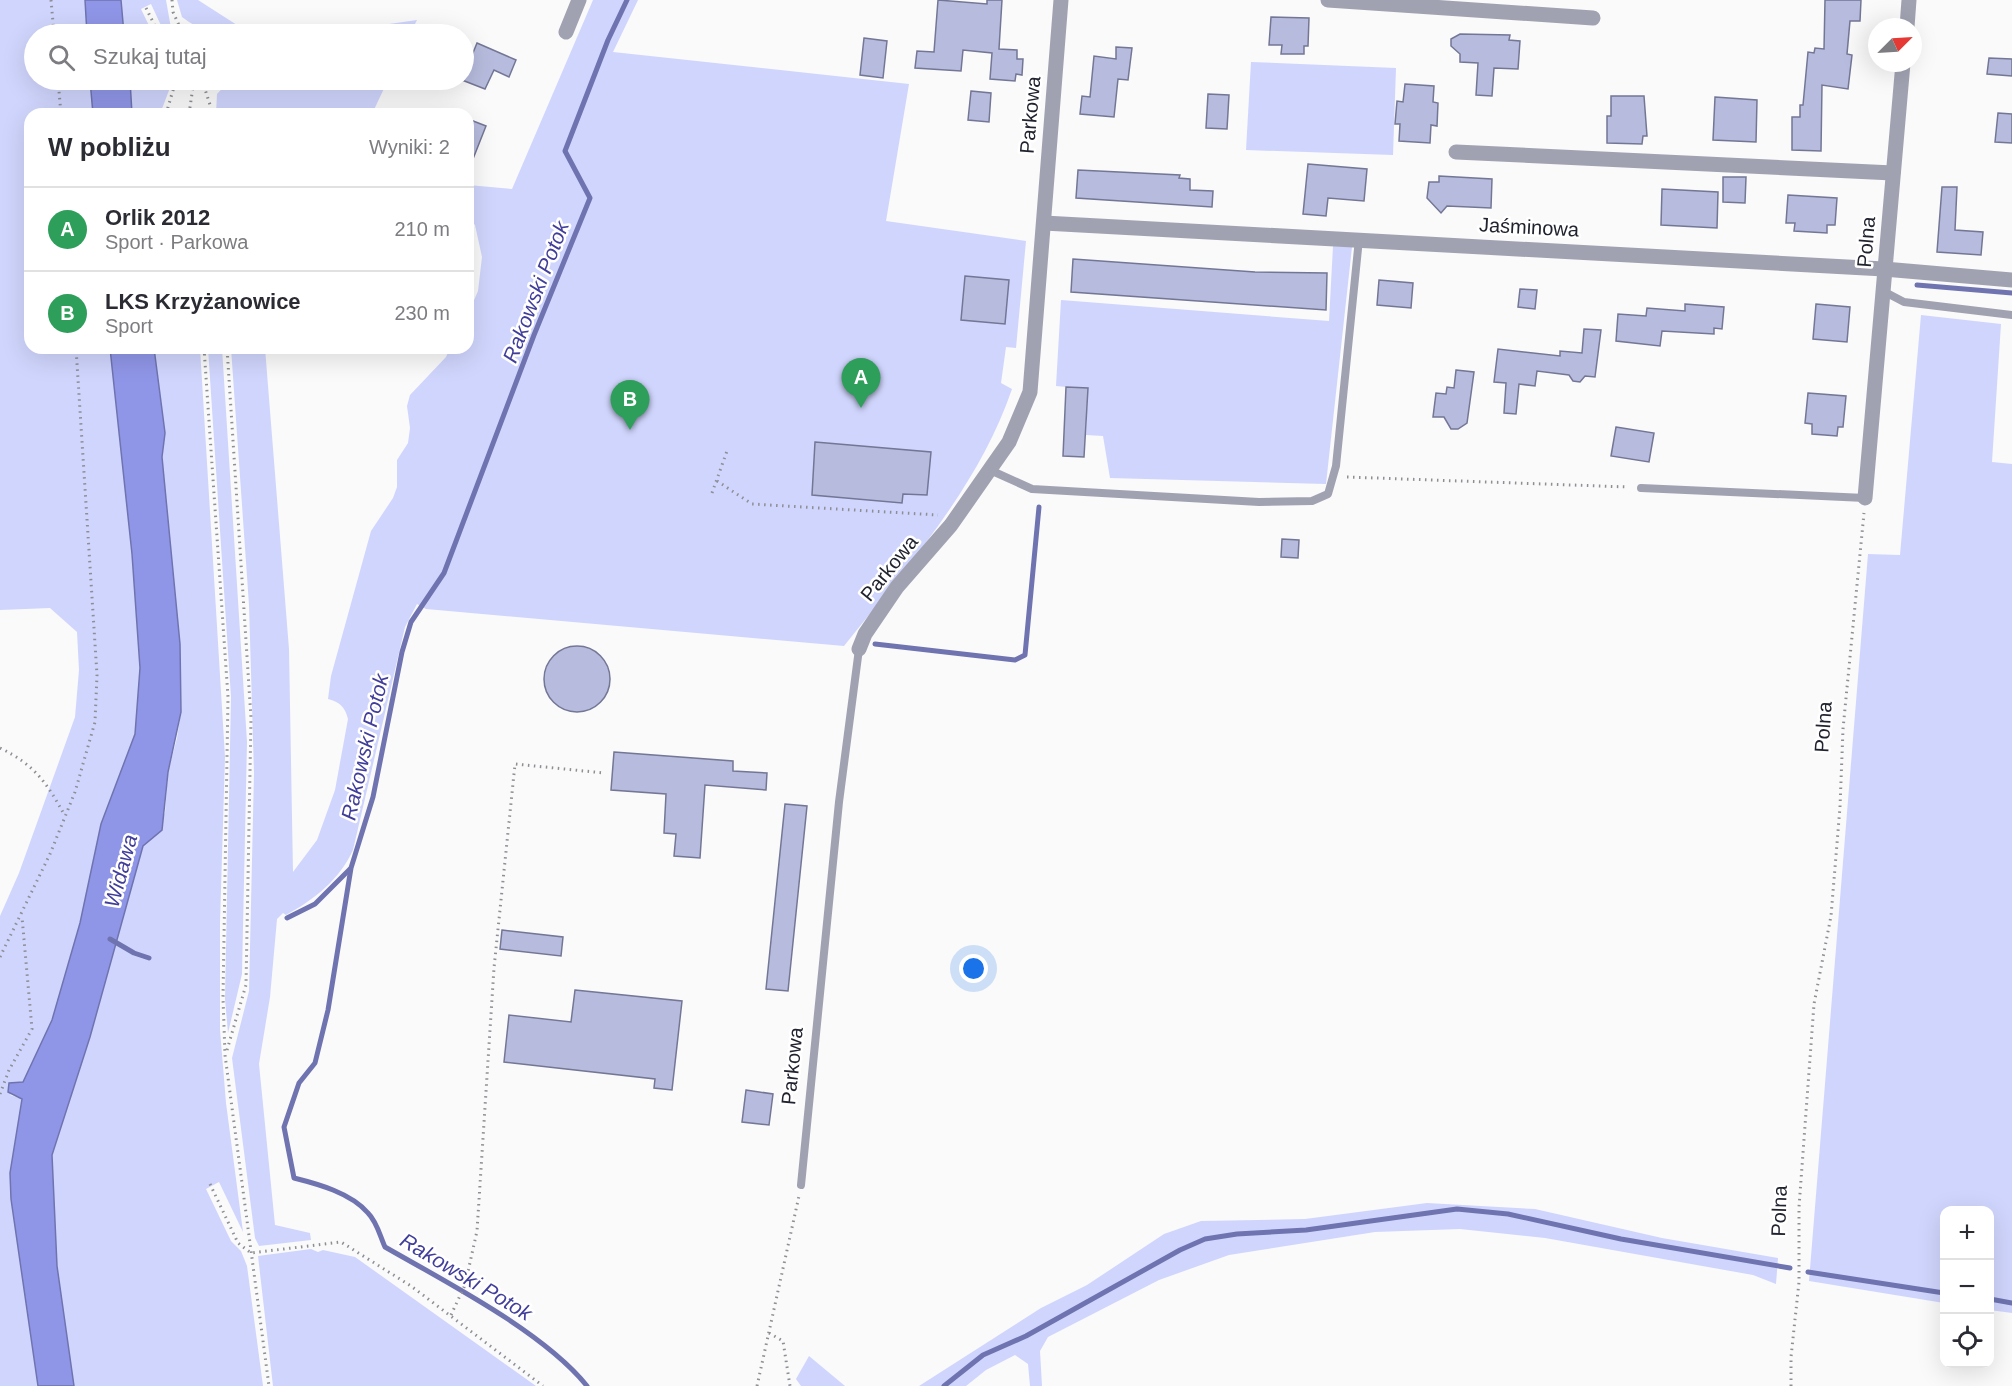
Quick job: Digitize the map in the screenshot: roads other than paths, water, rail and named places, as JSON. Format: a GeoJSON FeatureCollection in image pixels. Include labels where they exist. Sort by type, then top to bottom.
{"type":"FeatureCollection","features":[{"type":"Feature","properties":{"kind":"street"},"geometry":{"type":"LineString","coordinates":[[566,32],[579,0]]}},
{"type":"Feature","properties":{"kind":"street","name":"Parkowa"},"geometry":{"type":"LineString","coordinates":[[859,649],[865,634],[897,587],[957,518],[1009,442],[1030,392],[1061,0]]}},
{"type":"Feature","properties":{"kind":"street"},"geometry":{"type":"LineString","coordinates":[[1328,0],[1593,18]]}},
{"type":"Feature","properties":{"kind":"street"},"geometry":{"type":"LineString","coordinates":[[1908,18],[1909,0]]}},
{"type":"Feature","properties":{"kind":"street","name":"Polna"},"geometry":{"type":"LineString","coordinates":[[1865,498],[1903,72]]}},
{"type":"Feature","properties":{"kind":"street"},"geometry":{"type":"LineString","coordinates":[[1456,152],[1893,173]]}},
{"type":"Feature","properties":{"kind":"street","name":"Jaśminowa"},"geometry":{"type":"LineString","coordinates":[[1044,223],[1359,238],[1884,269],[2012,280]]}},
{"type":"Feature","properties":{"kind":"lane"},"geometry":{"type":"LineString","coordinates":[[990,470],[1032,489],[1259,502],[1311,501],[1328,494],[1334,476],[1359,238]]}},
{"type":"Feature","properties":{"kind":"lane"},"geometry":{"type":"LineString","coordinates":[[1882,291],[1904,302],[2012,315]]}},
{"type":"Feature","properties":{"kind":"lane"},"geometry":{"type":"LineString","coordinates":[[1641,488],[1865,498]]}},
{"type":"Feature","properties":{"kind":"lane","name":"Parkowa"},"geometry":{"type":"LineString","coordinates":[[801,1185],[840,792],[859,649]]}},
{"type":"Feature","properties":{"kind":"water"},"geometry":{"type":"Polygon","coordinates":[[[85,0],[121,0],[123,24],[86,24],[85,0]]]}},
{"type":"Feature","properties":{"kind":"water"},"geometry":{"type":"Polygon","coordinates":[[[91,90],[131,90],[132,108],[92,108],[91,90]]]}},
{"type":"Feature","properties":{"kind":"water","name":"Widawa"},"geometry":{"type":"Polygon","coordinates":[[[111,354],[155,354],[165,433],[162,457],[180,644],[181,712],[168,772],[162,830],[143,846],[90,1037],[52,1155],[57,1266],[74,1386],[38,1386],[11,1199],[10,1173],[22,1099],[8,1092],[9,1083],[23,1082],[52,1020],[80,923],[101,824],[135,734],[140,668],[132,554],[111,354]]]}},
{"type":"Feature","properties":{"kind":"waterway","name":"Rakowski Potok"},"geometry":{"type":"LineString","coordinates":[[587,1386],[546,1346],[493,1309],[385,1247],[371,1217],[353,1200],[323,1186],[294,1178],[284,1127],[299,1083],[315,1063],[328,1010],[351,868],[373,797],[402,652],[411,622],[444,573],[534,335],[590,198],[565,151],[608,40],[627,0]]}},
{"type":"Feature","properties":{"kind":"waterway"},"geometry":{"type":"LineString","coordinates":[[1917,285],[2012,293]]}},
{"type":"Feature","properties":{"kind":"waterway"},"geometry":{"type":"LineString","coordinates":[[875,644],[1015,660],[1025,655],[1039,507]]}},
{"type":"Feature","properties":{"kind":"waterway"},"geometry":{"type":"LineString","coordinates":[[287,918],[315,904],[350,869]]}},
{"type":"Feature","properties":{"kind":"waterway"},"geometry":{"type":"LineString","coordinates":[[110,939],[134,953],[149,958]]}},
{"type":"Feature","properties":{"kind":"waterway"},"geometry":{"type":"LineString","coordinates":[[944,1386],[983,1355],[1026,1336],[1180,1250],[1205,1239],[1237,1234],[1306,1230],[1457,1209],[1508,1214],[1621,1239],[1790,1268]]}},
{"type":"Feature","properties":{"kind":"waterway"},"geometry":{"type":"LineString","coordinates":[[1808,1272],[1940,1292]]}},
{"type":"Feature","properties":{"kind":"waterway"},"geometry":{"type":"LineString","coordinates":[[1994,1300],[2012,1303]]}},
{"type":"Feature","properties":{"kind":"place","name":"Orlik 2012"},"geometry":{"type":"Point","coordinates":[861,408]}},
{"type":"Feature","properties":{"kind":"place","name":"LKS Krzyżanowice"},"geometry":{"type":"Point","coordinates":[630,430]}}]}
